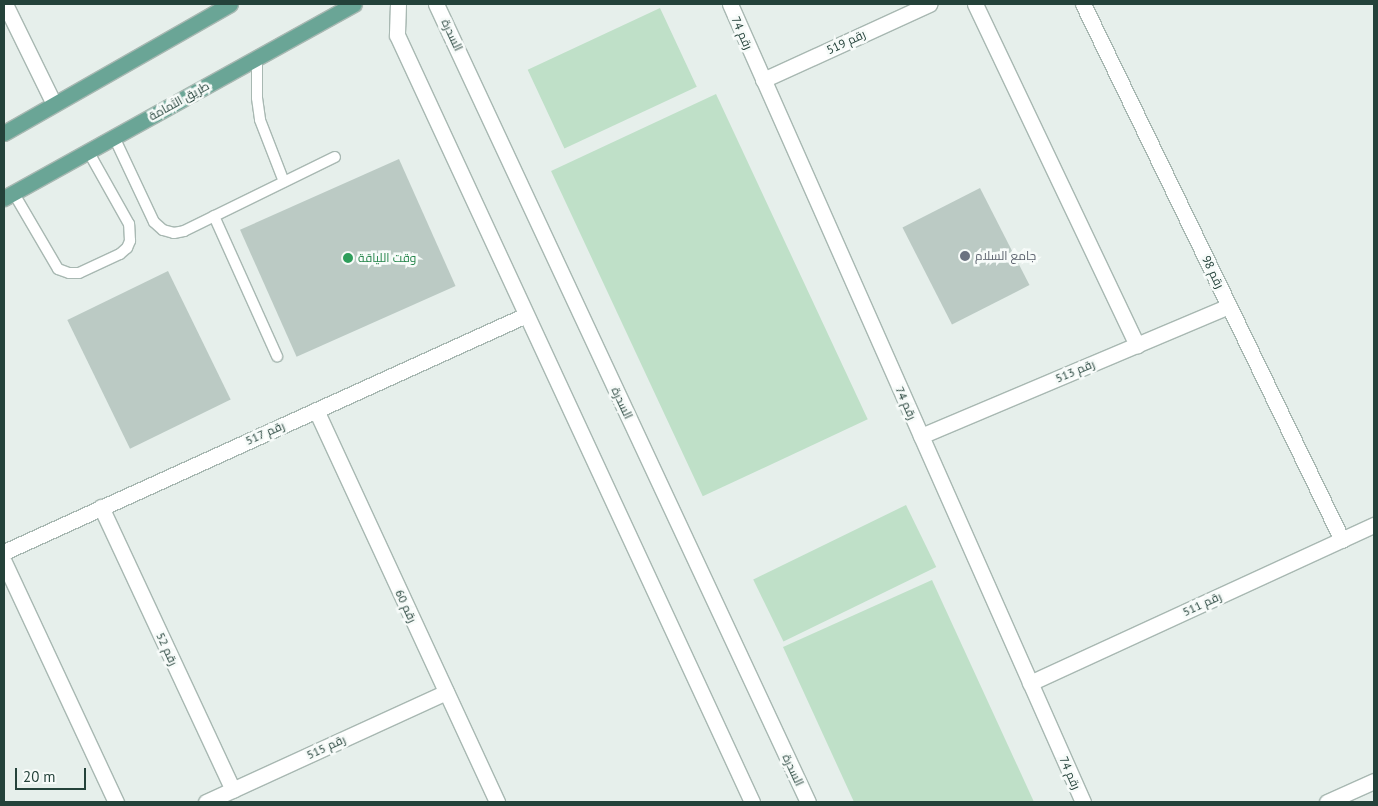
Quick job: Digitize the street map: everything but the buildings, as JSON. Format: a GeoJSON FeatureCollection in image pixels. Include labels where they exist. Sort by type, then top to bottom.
{"type":"FeatureCollection","features":[{"type":"Feature","properties":{"kind":"main road"},"geometry":{"type":"LineString","coordinates":[[4,132],[230,4]]}},
{"type":"Feature","properties":{"kind":"main road","name":"طريق الثمامة"},"geometry":{"type":"LineString","coordinates":[[8,195],[354,4]]}},
{"type":"Feature","properties":{"kind":"street"},"geometry":{"type":"LineString","coordinates":[[5,4],[54,104]]}},
{"type":"Feature","properties":{"kind":"street"},"geometry":{"type":"LineString","coordinates":[[398,4],[397,34],[752,802]]}},
{"type":"Feature","properties":{"kind":"street","name":"السدرة"},"geometry":{"type":"LineString","coordinates":[[436,4],[808,802]]}},
{"type":"Feature","properties":{"kind":"street","name":"رقم 74"},"geometry":{"type":"LineString","coordinates":[[730,4],[1083,802]]}},
{"type":"Feature","properties":{"kind":"street","name":"رقم 519"},"geometry":{"type":"LineString","coordinates":[[763,80],[929,4]]}},
{"type":"Feature","properties":{"kind":"street"},"geometry":{"type":"LineString","coordinates":[[975,4],[1137,345]]}},
{"type":"Feature","properties":{"kind":"street","name":"رقم 98"},"geometry":{"type":"LineString","coordinates":[[1083,4],[1342,540]]}},
{"type":"Feature","properties":{"kind":"street","name":"رقم 513"},"geometry":{"type":"LineString","coordinates":[[921,436],[1229,306]]}},
{"type":"Feature","properties":{"kind":"street","name":"رقم 517"},"geometry":{"type":"LineString","coordinates":[[4,552],[526,315]]}},
{"type":"Feature","properties":{"kind":"street","name":"رقم 60"},"geometry":{"type":"LineString","coordinates":[[316,410],[498,802]]}},
{"type":"Feature","properties":{"kind":"street","name":"رقم 52"},"geometry":{"type":"LineString","coordinates":[[101,507],[233,790]]}},
{"type":"Feature","properties":{"kind":"street","name":"رقم 511"},"geometry":{"type":"LineString","coordinates":[[1030,683],[1374,525]]}},
{"type":"Feature","properties":{"kind":"street"},"geometry":{"type":"LineString","coordinates":[[4,562],[116,802]]}},
{"type":"Feature","properties":{"kind":"street","name":"رقم 515"},"geometry":{"type":"LineString","coordinates":[[206,802],[446,692]]}},
{"type":"Feature","properties":{"kind":"street"},"geometry":{"type":"LineString","coordinates":[[1327,802],[1374,781]]}},
{"type":"Feature","properties":{"kind":"lane"},"geometry":{"type":"LineString","coordinates":[[257,57],[256,98],[260,120],[284,182]]}},
{"type":"Feature","properties":{"kind":"lane"},"geometry":{"type":"LineString","coordinates":[[114,137],[154,222],[163,230],[174,234],[184,231],[335,157]]}},
{"type":"Feature","properties":{"kind":"lane"},"geometry":{"type":"LineString","coordinates":[[8,195],[58,269],[68,273],[79,273],[120,254],[127,248],[130,241],[129,224],[88,151]]}},
{"type":"Feature","properties":{"kind":"lane"},"geometry":{"type":"LineString","coordinates":[[214,216],[277,356]]}},
{"type":"Feature","properties":{"kind":"green space"},"geometry":{"type":"Polygon","coordinates":[[[660,8],[697,87],[564,149],[528,70],[660,8]]]}},
{"type":"Feature","properties":{"kind":"green space"},"geometry":{"type":"Polygon","coordinates":[[[716,94],[868,419],[703,496],[551,171],[716,94]]]}},
{"type":"Feature","properties":{"kind":"green space"},"geometry":{"type":"Polygon","coordinates":[[[906,505],[936,567],[783,642],[753,580],[906,505]]]}},
{"type":"Feature","properties":{"kind":"green space"},"geometry":{"type":"Polygon","coordinates":[[[932,580],[1034,802],[854,802],[783,647],[932,580]]]}},
{"type":"Feature","properties":{"kind":"place","name":"جامع السلام"},"geometry":{"type":"Point","coordinates":[965,256]}},
{"type":"Feature","properties":{"kind":"place","name":"وقت اللياقة"},"geometry":{"type":"Point","coordinates":[348,258]}}]}
